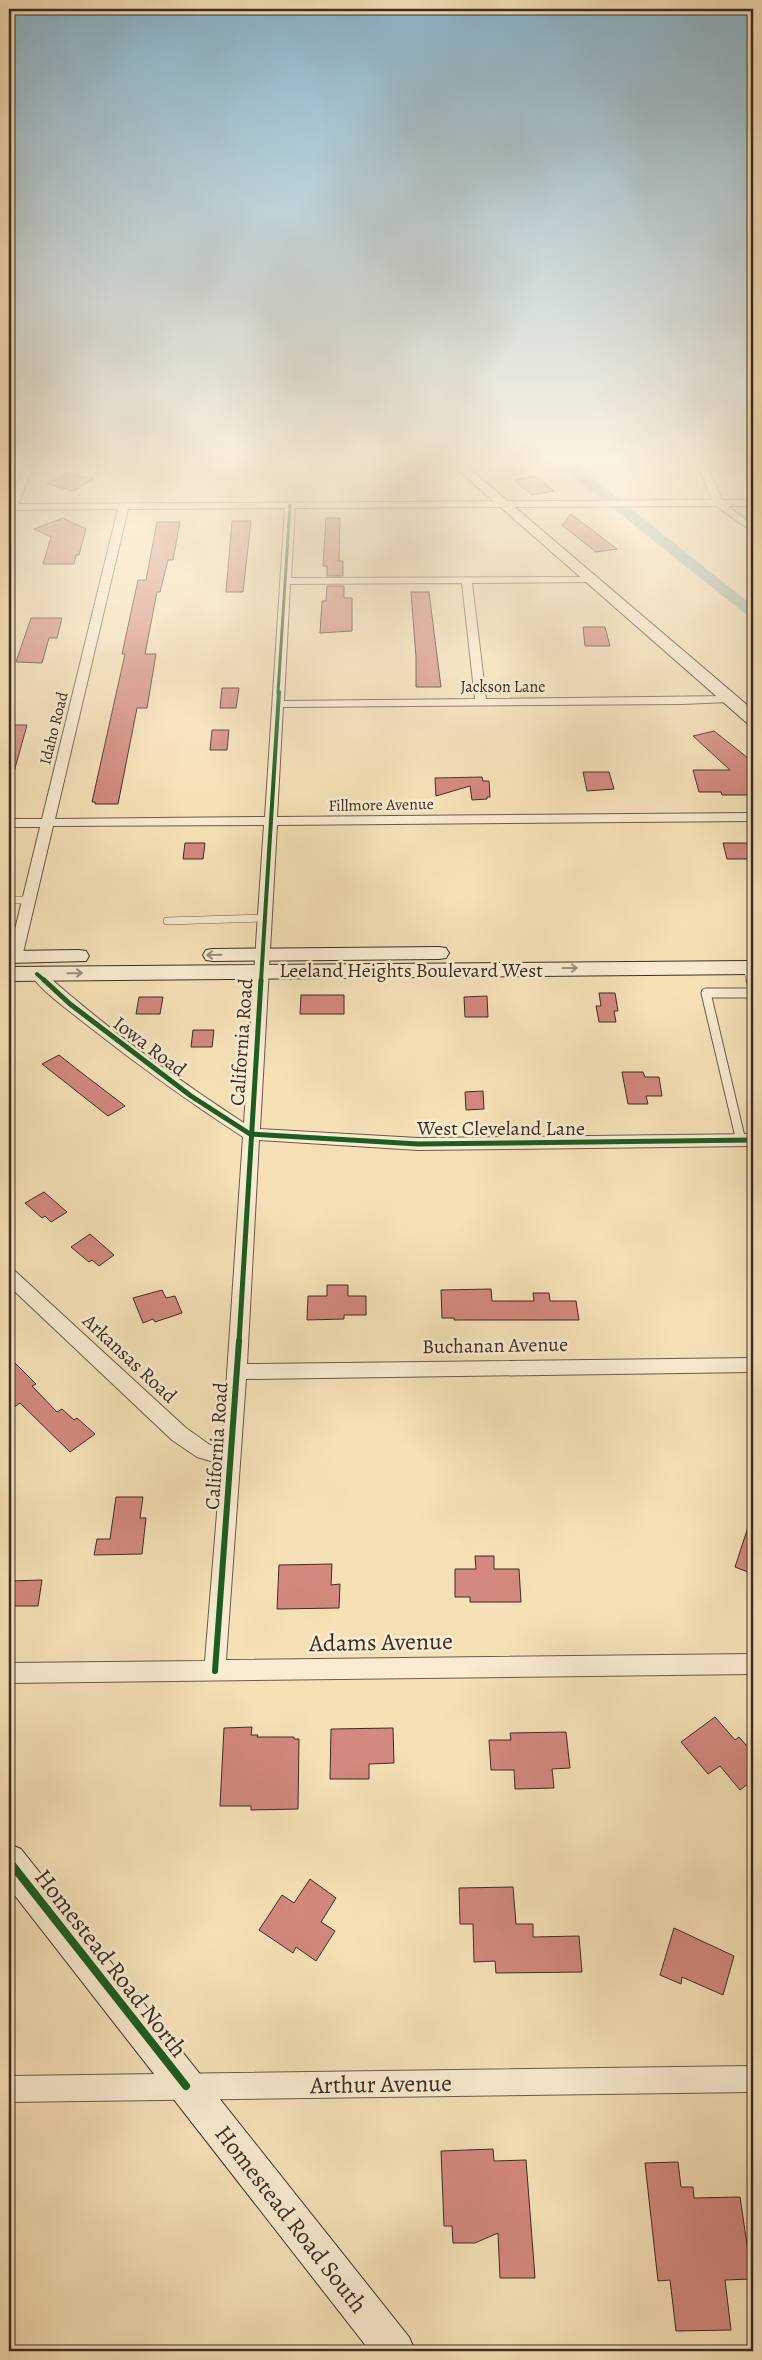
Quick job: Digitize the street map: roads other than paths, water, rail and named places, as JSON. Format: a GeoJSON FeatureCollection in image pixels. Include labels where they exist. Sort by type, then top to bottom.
{"type":"FeatureCollection","features":[{"type":"Feature","properties":{"kind":"main road"},"geometry":{"type":"LineString","coordinates":[[583,573],[753,719]]}},
{"type":"Feature","properties":{"kind":"main road","name":"Leeland Heights Boulevard West"},"geometry":{"type":"LineString","coordinates":[[11,963],[37,974],[262,962]]}},
{"type":"Feature","properties":{"kind":"main road","name":"Leeland Heights Boulevard West"},"geometry":{"type":"LineString","coordinates":[[11,963],[262,962],[751,968]]}},
{"type":"Feature","properties":{"kind":"main road","name":"Homestead Road North"},"geometry":{"type":"LineString","coordinates":[[9,1861],[186,2086]]}},
{"type":"Feature","properties":{"kind":"main road","name":"Homestead Road South"},"geometry":{"type":"LineString","coordinates":[[186,2086],[396,2351]]}},
{"type":"Feature","properties":{"kind":"street","name":"Idaho Road"},"geometry":{"type":"LineString","coordinates":[[11,963],[108,573]]}},
{"type":"Feature","properties":{"kind":"street","name":"California Road"},"geometry":{"type":"LineString","coordinates":[[215,1671],[237,1372],[250,1134],[286,573]]}},
{"type":"Feature","properties":{"kind":"street"},"geometry":{"type":"LineString","coordinates":[[286,582],[590,579]]}},
{"type":"Feature","properties":{"kind":"street"},"geometry":{"type":"LineString","coordinates":[[467,580],[481,703]]}},
{"type":"Feature","properties":{"kind":"street","name":"Jackson Lane"},"geometry":{"type":"LineString","coordinates":[[278,704],[729,699]]}},
{"type":"Feature","properties":{"kind":"street","name":"Fillmore Avenue"},"geometry":{"type":"LineString","coordinates":[[9,823],[753,818]]}},
{"type":"Feature","properties":{"kind":"street","name":"Iowa Road"},"geometry":{"type":"LineString","coordinates":[[37,974],[70,1004],[190,1096],[250,1134]]}},
{"type":"Feature","properties":{"kind":"street","name":"West Cleveland Lane"},"geometry":{"type":"LineString","coordinates":[[250,1134],[418,1144],[747,1141]]}},
{"type":"Feature","properties":{"kind":"street","name":"Arkansas Road"},"geometry":{"type":"LineString","coordinates":[[9,1276],[179,1434],[204,1451],[230,1459]]}},
{"type":"Feature","properties":{"kind":"street","name":"Buchanan Avenue"},"geometry":{"type":"LineString","coordinates":[[237,1372],[753,1365]]}},
{"type":"Feature","properties":{"kind":"street","name":"Adams Avenue"},"geometry":{"type":"LineString","coordinates":[[9,1673],[753,1664]]}},
{"type":"Feature","properties":{"kind":"street","name":"Arthur Avenue"},"geometry":{"type":"LineString","coordinates":[[9,2089],[753,2079]]}},
{"type":"Feature","properties":{"kind":"lane"},"geometry":{"type":"LineString","coordinates":[[9,900],[28,900]]}},
{"type":"Feature","properties":{"kind":"lane"},"geometry":{"type":"LineString","coordinates":[[167,922],[265,918]]}},
{"type":"Feature","properties":{"kind":"lane"},"geometry":{"type":"LineString","coordinates":[[747,1141],[706,994],[753,993]]}},
{"type":"Feature","properties":{"kind":"waterway"},"geometry":{"type":"LineString","coordinates":[[703,573],[753,613]]}}]}
